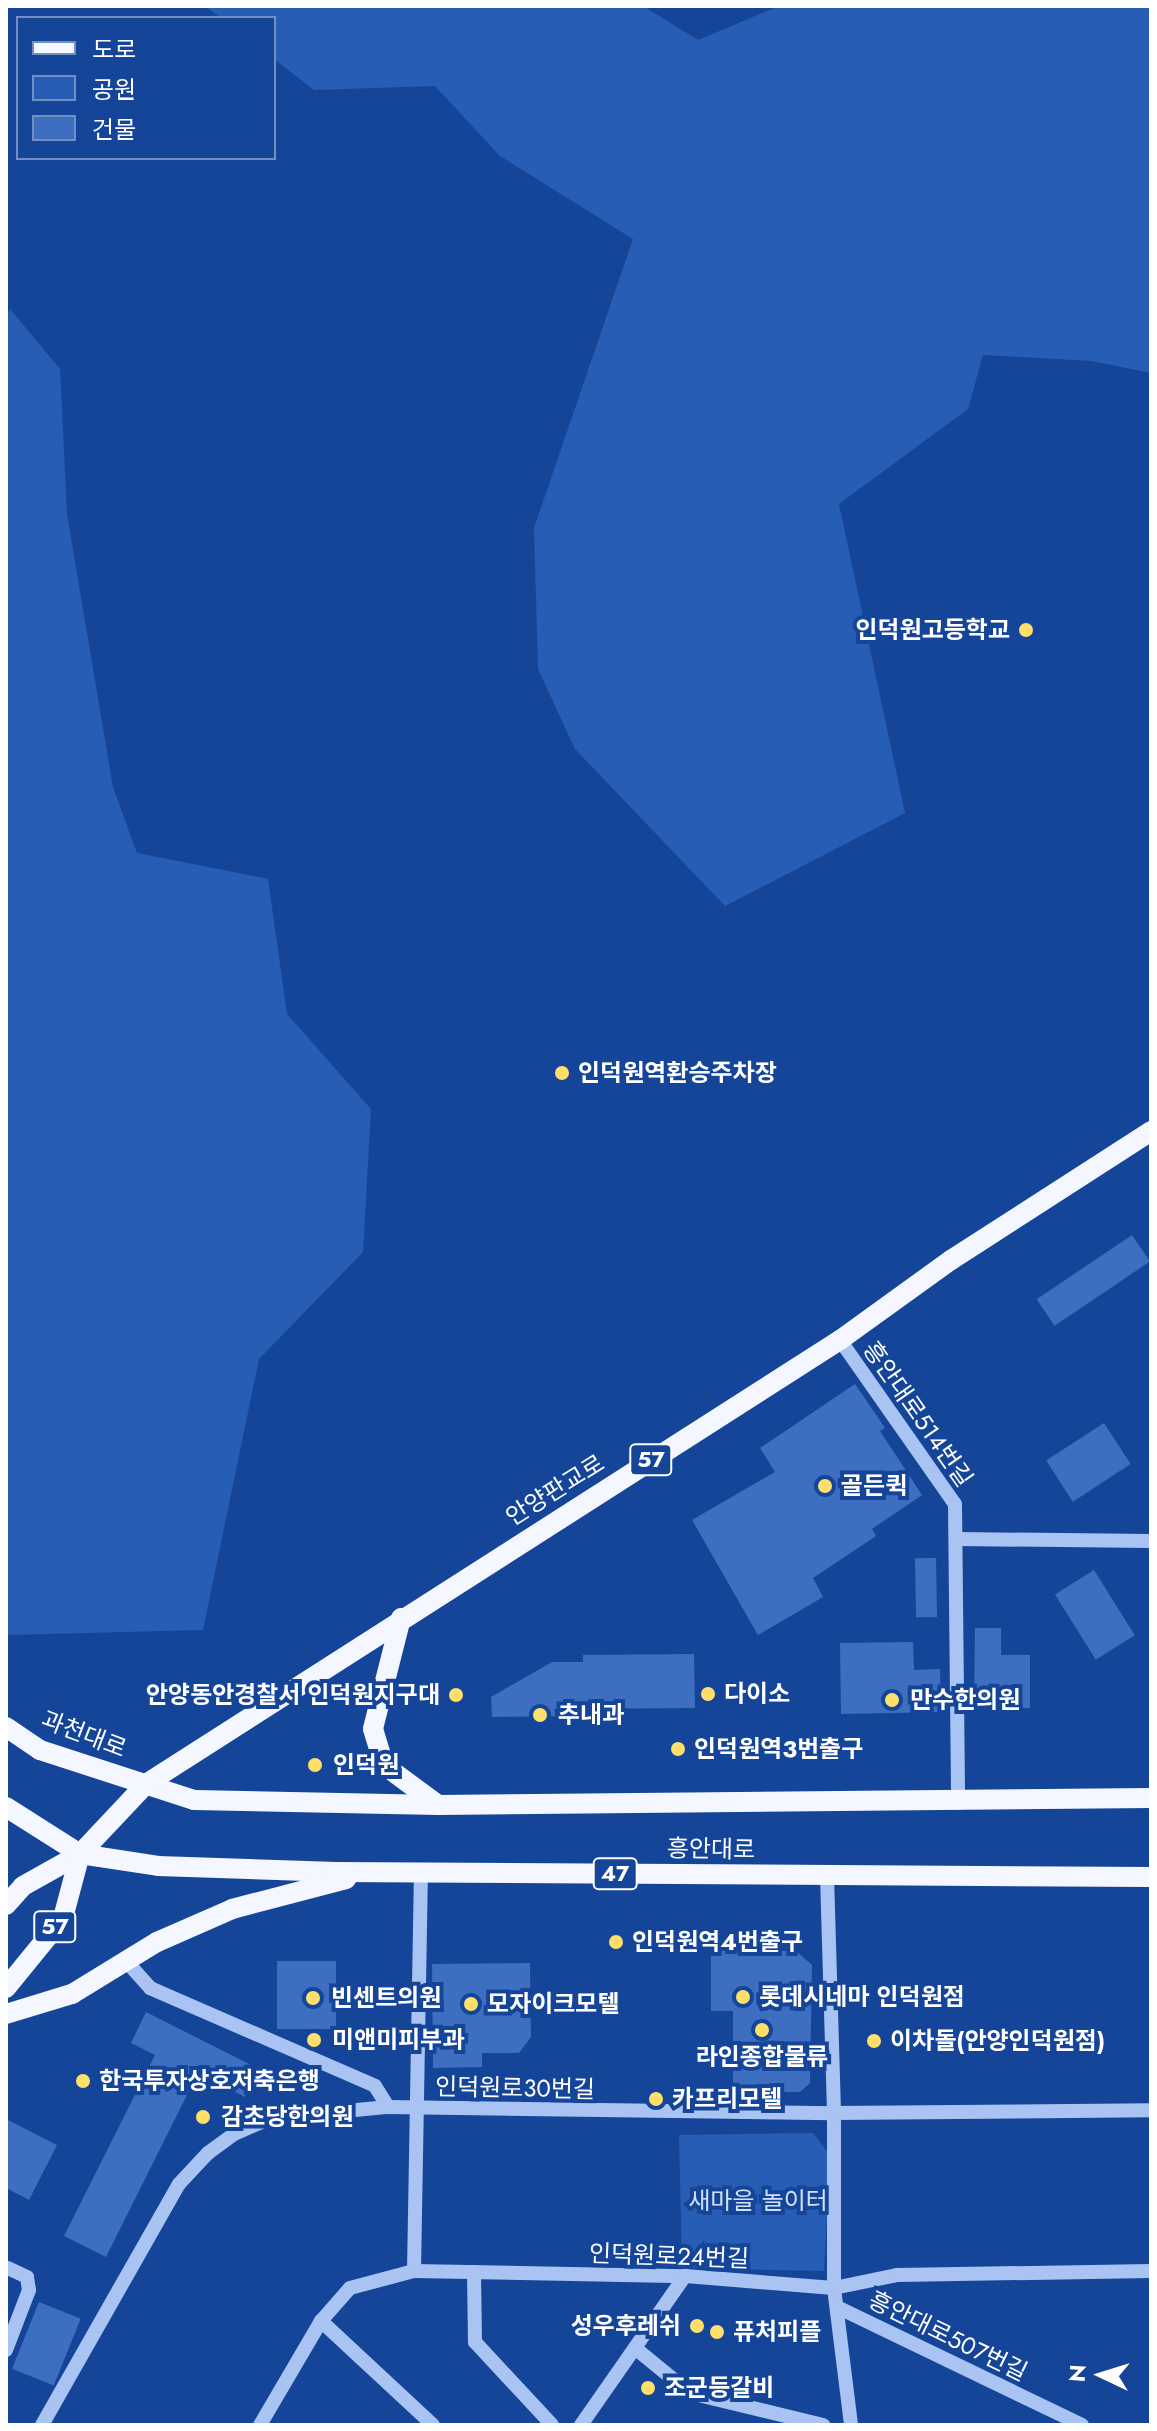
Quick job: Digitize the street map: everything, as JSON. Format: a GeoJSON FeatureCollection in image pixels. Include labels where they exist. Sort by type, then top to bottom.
{"type":"FeatureCollection","features":[{"type":"Feature","properties":{"kind":"main road","name":"안양판교로"},"geometry":{"type":"LineString","coordinates":[[80,1854],[146,1784],[401,1618],[840,1340],[951,1260],[1151,1131]]}},
{"type":"Feature","properties":{"kind":"main road"},"geometry":{"type":"LineString","coordinates":[[401,1618],[373,1729],[384,1765],[438,1805]]}},
{"type":"Feature","properties":{"kind":"main road","name":"과천대로"},"geometry":{"type":"LineString","coordinates":[[6,1727],[40,1750],[146,1784]]}},
{"type":"Feature","properties":{"kind":"main road","name":"흥안대로"},"geometry":{"type":"LineString","coordinates":[[146,1784],[194,1800],[438,1805],[958,1803],[1151,1798]]}},
{"type":"Feature","properties":{"kind":"main road","name":"47"},"geometry":{"type":"LineString","coordinates":[[6,1807],[80,1854]]}},
{"type":"Feature","properties":{"kind":"main road","name":"흥안대로"},"geometry":{"type":"LineString","coordinates":[[80,1854],[158,1866],[373,1872],[1151,1877]]}},
{"type":"Feature","properties":{"kind":"main road","name":"57"},"geometry":{"type":"LineString","coordinates":[[6,1905],[23,1886],[80,1854]]}},
{"type":"Feature","properties":{"kind":"main road","name":"57"},"geometry":{"type":"LineString","coordinates":[[6,1988],[63,1918],[80,1854]]}},
{"type":"Feature","properties":{"kind":"main road"},"geometry":{"type":"LineString","coordinates":[[6,2014],[72,1994],[157,1942],[232,1909],[373,1872]]}},
{"type":"Feature","properties":{"kind":"street","name":"흥안대로514번길"},"geometry":{"type":"LineString","coordinates":[[840,1340],[955,1504],[958,1803]]}},
{"type":"Feature","properties":{"kind":"street"},"geometry":{"type":"LineString","coordinates":[[957,1539],[1151,1541]]}},
{"type":"Feature","properties":{"kind":"street"},"geometry":{"type":"LineString","coordinates":[[414,2271],[421,1873]]}},
{"type":"Feature","properties":{"kind":"street"},"geometry":{"type":"LineString","coordinates":[[827,1876],[834,2113],[834,2288],[851,2425]]}},
{"type":"Feature","properties":{"kind":"street"},"geometry":{"type":"LineString","coordinates":[[126,1961],[150,1988],[375,2086],[388,2107]]}},
{"type":"Feature","properties":{"kind":"street","name":"인덕원로30번길"},"geometry":{"type":"LineString","coordinates":[[42,2425],[179,2184],[208,2153],[234,2134],[271,2118],[388,2107],[834,2113],[1151,2110]]}},
{"type":"Feature","properties":{"kind":"street"},"geometry":{"type":"LineString","coordinates":[[6,2350],[29,2290],[27,2277],[8,2268]]}},
{"type":"Feature","properties":{"kind":"street","name":"인덕원로24번길"},"geometry":{"type":"LineString","coordinates":[[260,2425],[321,2321],[350,2288],[414,2271],[685,2276],[834,2288],[897,2275],[1151,2271]]}},
{"type":"Feature","properties":{"kind":"street"},"geometry":{"type":"LineString","coordinates":[[474,2272],[475,2342],[552,2425]]}},
{"type":"Feature","properties":{"kind":"street"},"geometry":{"type":"LineString","coordinates":[[581,2425],[685,2276]]}},
{"type":"Feature","properties":{"kind":"street","name":"흥안대로507번길"},"geometry":{"type":"LineString","coordinates":[[837,2307],[1082,2425]]}},
{"type":"Feature","properties":{"kind":"street"},"geometry":{"type":"LineString","coordinates":[[321,2321],[433,2425]]}},
{"type":"Feature","properties":{"kind":"street"},"geometry":{"type":"LineString","coordinates":[[635,2348],[690,2393],[803,2423],[823,2425]]}},
{"type":"Feature","properties":{"kind":"green space"},"geometry":{"type":"Polygon","coordinates":[[[205,6],[643,6],[698,40],[779,6],[1151,8],[1151,373],[1092,361],[983,355],[968,409],[839,504],[905,813],[725,906],[575,749],[538,669],[534,528],[633,239],[500,156],[435,86],[314,90],[276,61],[276,16],[218,16],[205,6]]]}},
{"type":"Feature","properties":{"kind":"green space"},"geometry":{"type":"Polygon","coordinates":[[[10,309],[60,369],[67,514],[113,787],[137,853],[268,879],[287,1014],[371,1109],[363,1252],[259,1359],[203,1630],[6,1635],[6,318],[10,309]]]}},
{"type":"Feature","properties":{"kind":"green space","name":"새마을 놀이터"},"geometry":{"type":"Polygon","coordinates":[[[813,2133],[830,2155],[824,2271],[682,2268],[679,2135],[813,2133]]]}},
{"type":"Feature","properties":{"kind":"building"},"geometry":{"type":"Polygon","coordinates":[[[1132,1235],[1150,1262],[1055,1326],[1037,1299],[1132,1235]]]}},
{"type":"Feature","properties":{"kind":"building"},"geometry":{"type":"Polygon","coordinates":[[[855,1384],[885,1428],[880,1431],[922,1495],[872,1529],[876,1536],[813,1578],[823,1597],[758,1635],[692,1520],[775,1472],[760,1448],[855,1384]]]}},
{"type":"Feature","properties":{"kind":"building"},"geometry":{"type":"Polygon","coordinates":[[[1104,1423],[1131,1464],[1073,1502],[1046,1461],[1104,1423]]]}},
{"type":"Feature","properties":{"kind":"building"},"geometry":{"type":"Polygon","coordinates":[[[915,1558],[936,1558],[937,1617],[916,1617],[915,1558]]]}},
{"type":"Feature","properties":{"kind":"building"},"geometry":{"type":"Polygon","coordinates":[[[1094,1570],[1135,1635],[1096,1660],[1055,1594],[1094,1570]]]}},
{"type":"Feature","properties":{"kind":"building"},"geometry":{"type":"Polygon","coordinates":[[[975,1628],[1001,1628],[1001,1655],[1030,1655],[1030,1708],[980,1708],[974,1702],[975,1628]]]}},
{"type":"Feature","properties":{"kind":"building"},"geometry":{"type":"Polygon","coordinates":[[[913,1642],[914,1670],[940,1669],[941,1712],[841,1714],[840,1643],[913,1642]]]}},
{"type":"Feature","properties":{"kind":"building"},"geometry":{"type":"Polygon","coordinates":[[[694,1654],[695,1708],[577,1709],[577,1716],[492,1717],[491,1697],[552,1662],[583,1662],[583,1655],[694,1654]]]}},
{"type":"Feature","properties":{"kind":"building"},"geometry":{"type":"Polygon","coordinates":[[[711,1951],[796,1951],[812,1965],[810,2083],[800,2092],[733,2092],[733,2011],[711,2011],[711,1951]]]}},
{"type":"Feature","properties":{"kind":"building"},"geometry":{"type":"Polygon","coordinates":[[[277,1961],[336,1961],[336,2029],[277,2029],[277,1961]]]}},
{"type":"Feature","properties":{"kind":"building"},"geometry":{"type":"Polygon","coordinates":[[[530,1963],[531,2037],[519,2053],[482,2053],[482,2067],[433,2068],[432,1964],[530,1963]]]}},
{"type":"Feature","properties":{"kind":"building"},"geometry":{"type":"Polygon","coordinates":[[[146,2012],[259,2069],[245,2097],[198,2073],[106,2257],[64,2236],[155,2055],[131,2043],[146,2012]]]}},
{"type":"Feature","properties":{"kind":"building"},"geometry":{"type":"Polygon","coordinates":[[[6,2119],[57,2145],[29,2200],[6,2188],[6,2119]]]}},
{"type":"Feature","properties":{"kind":"building"},"geometry":{"type":"Polygon","coordinates":[[[39,2302],[81,2319],[54,2386],[12,2369],[39,2302]]]}},
{"type":"Feature","properties":{"kind":"place","name":"인덕원고등학교"},"geometry":{"type":"Point","coordinates":[1026,630]}},
{"type":"Feature","properties":{"kind":"place","name":"인덕원역환승주차장"},"geometry":{"type":"Point","coordinates":[562,1073]}},
{"type":"Feature","properties":{"kind":"place","name":"골든퀵"},"geometry":{"type":"Point","coordinates":[825,1486]}},
{"type":"Feature","properties":{"kind":"place","name":"다이소"},"geometry":{"type":"Point","coordinates":[708,1694]}},
{"type":"Feature","properties":{"kind":"place","name":"안양동안경찰서 인덕원지구대"},"geometry":{"type":"Point","coordinates":[456,1695]}},
{"type":"Feature","properties":{"kind":"place","name":"만수한의원"},"geometry":{"type":"Point","coordinates":[892,1700]}},
{"type":"Feature","properties":{"kind":"place","name":"추내과"},"geometry":{"type":"Point","coordinates":[540,1715]}},
{"type":"Feature","properties":{"kind":"place","name":"인덕원역3번출구"},"geometry":{"type":"Point","coordinates":[678,1749]}},
{"type":"Feature","properties":{"kind":"place","name":"인덕원"},"geometry":{"type":"Point","coordinates":[315,1765]}},
{"type":"Feature","properties":{"kind":"place","name":"인덕원역4번출구"},"geometry":{"type":"Point","coordinates":[616,1942]}},
{"type":"Feature","properties":{"kind":"place","name":"롯데시네마 인덕원점"},"geometry":{"type":"Point","coordinates":[743,1997]}},
{"type":"Feature","properties":{"kind":"place","name":"빈센트의원"},"geometry":{"type":"Point","coordinates":[313,1998]}},
{"type":"Feature","properties":{"kind":"place","name":"모자이크모텔"},"geometry":{"type":"Point","coordinates":[471,2004]}},
{"type":"Feature","properties":{"kind":"place","name":"라인종합물류"},"geometry":{"type":"Point","coordinates":[762,2030]}},
{"type":"Feature","properties":{"kind":"place","name":"미앤미피부과"},"geometry":{"type":"Point","coordinates":[314,2040]}},
{"type":"Feature","properties":{"kind":"place","name":"이차돌(안양인덕원점)"},"geometry":{"type":"Point","coordinates":[874,2041]}},
{"type":"Feature","properties":{"kind":"place","name":"한국투자상호저축은행"},"geometry":{"type":"Point","coordinates":[83,2081]}},
{"type":"Feature","properties":{"kind":"place","name":"카프리모텔"},"geometry":{"type":"Point","coordinates":[656,2099]}},
{"type":"Feature","properties":{"kind":"place","name":"감초당한의원"},"geometry":{"type":"Point","coordinates":[203,2117]}},
{"type":"Feature","properties":{"kind":"place","name":"성우후레쉬"},"geometry":{"type":"Point","coordinates":[697,2326]}},
{"type":"Feature","properties":{"kind":"place","name":"퓨처피플"},"geometry":{"type":"Point","coordinates":[717,2332]}},
{"type":"Feature","properties":{"kind":"place","name":"조군등갈비"},"geometry":{"type":"Point","coordinates":[648,2388]}}]}
